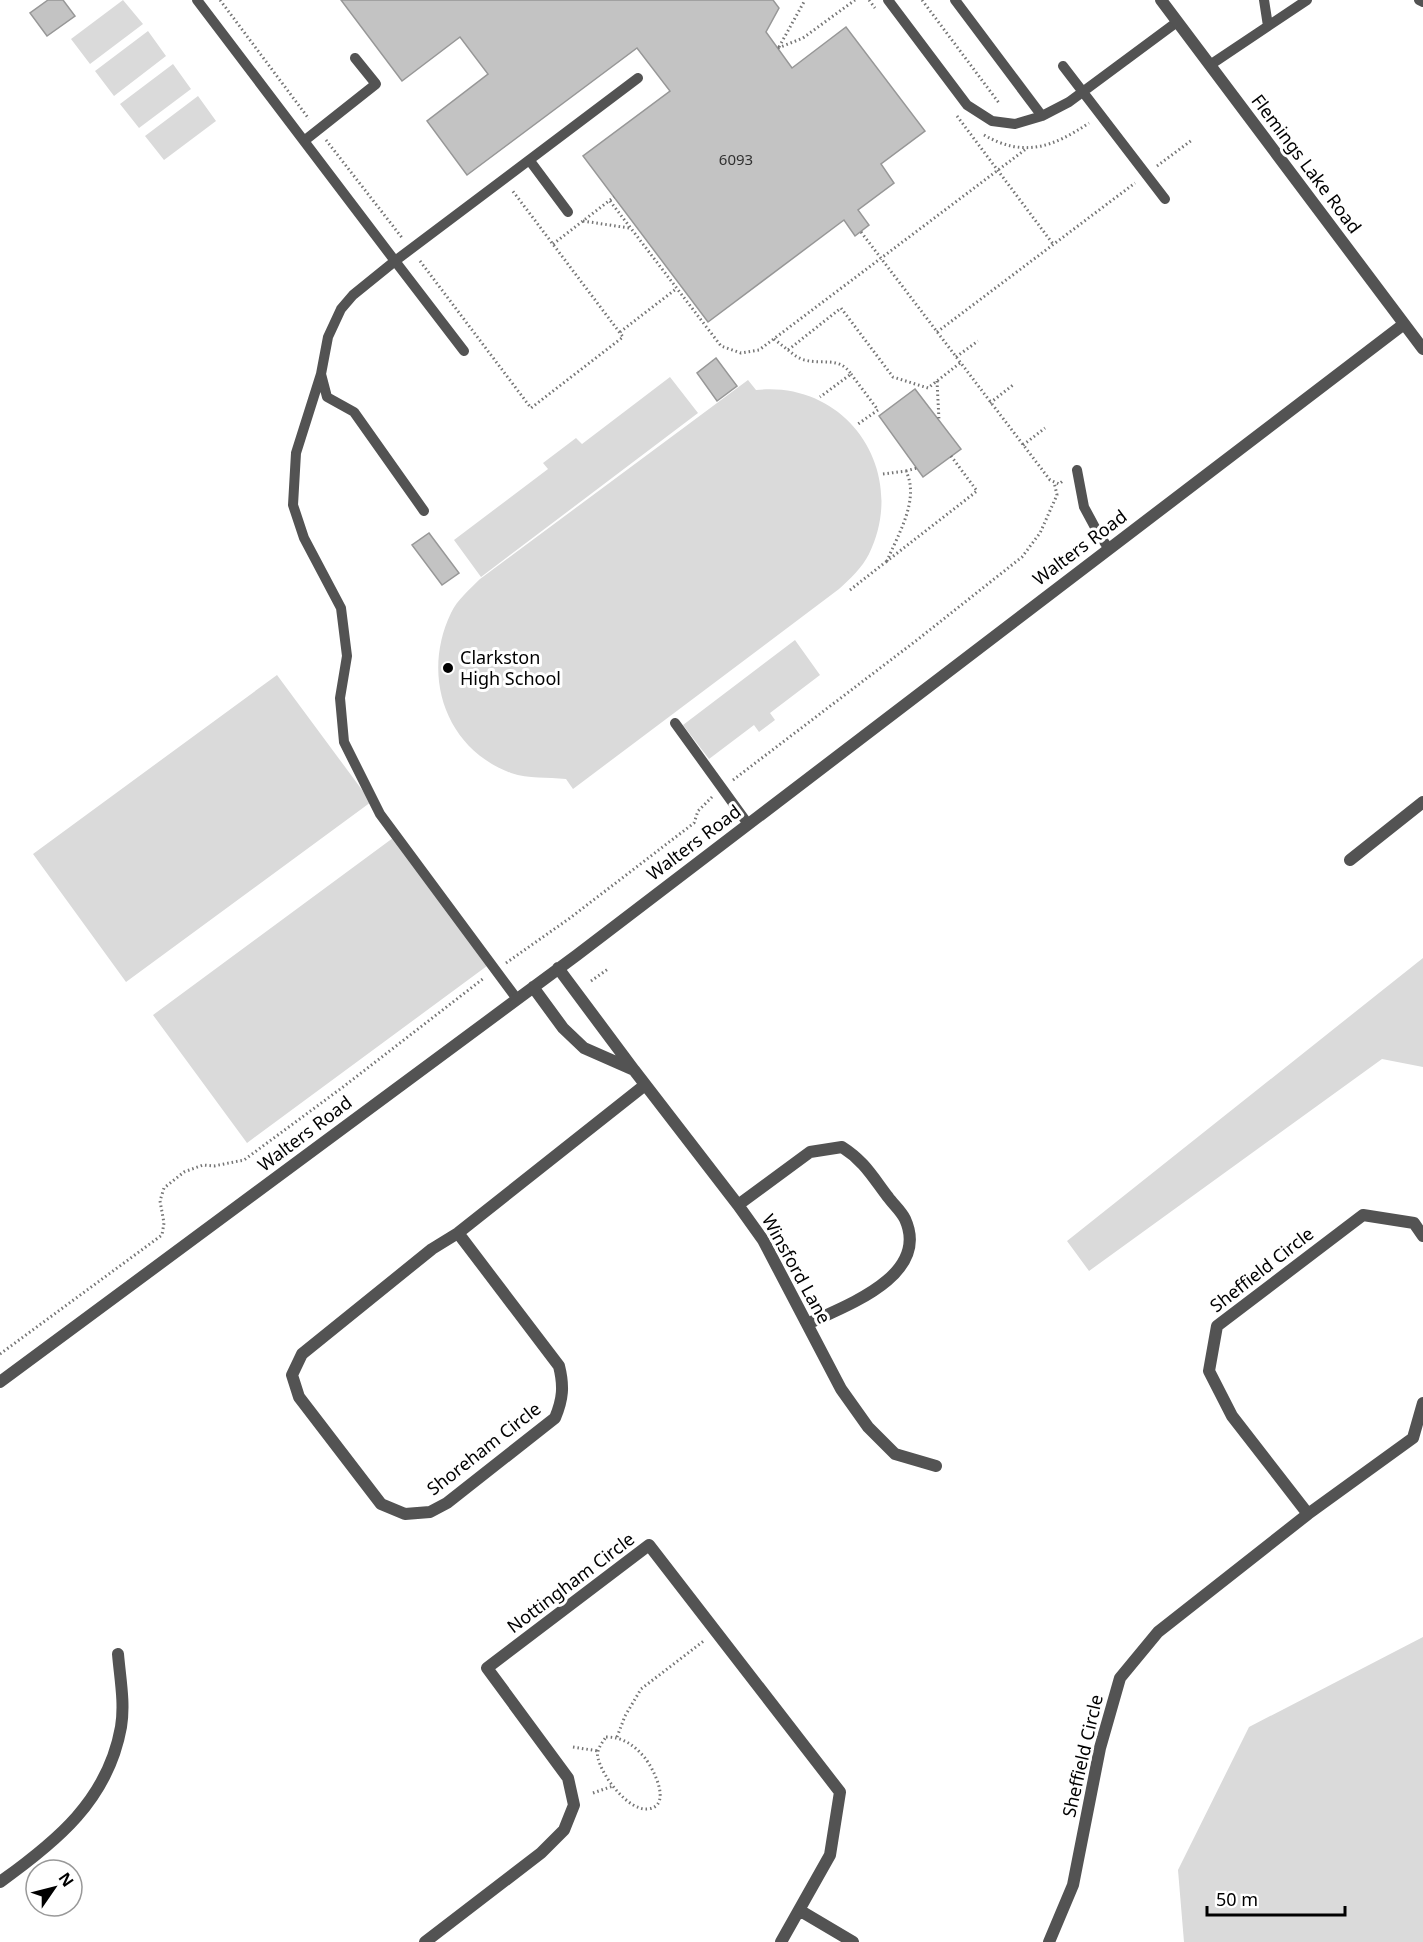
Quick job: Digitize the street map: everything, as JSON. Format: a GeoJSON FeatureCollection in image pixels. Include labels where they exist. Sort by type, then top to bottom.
{"type":"FeatureCollection","features":[{"type":"Feature","properties":{"kind":"street","name":"Flemings Lake Road"},"geometry":{"type":"LineString","coordinates":[[1161,0],[1423,349]]}},
{"type":"Feature","properties":{"kind":"street","name":"Walters Road"},"geometry":{"type":"LineString","coordinates":[[0,1382],[533,987],[1404,324]]}},
{"type":"Feature","properties":{"kind":"street"},"geometry":{"type":"LineString","coordinates":[[1350,860],[1423,802]]}},
{"type":"Feature","properties":{"kind":"street","name":"Winsford Lane"},"geometry":{"type":"LineString","coordinates":[[558,968],[763,1240],[841,1389],[868,1427],[895,1454],[936,1466]]}},
{"type":"Feature","properties":{"kind":"street"},"geometry":{"type":"LineString","coordinates":[[533,987],[563,1028],[584,1048],[634,1070]]}},
{"type":"Feature","properties":{"kind":"street","name":"Shoreham Circle"},"geometry":{"type":"LineString","coordinates":[[458,1233],[559,1366],[563,1383],[562,1400],[555,1418],[447,1503],[430,1512],[405,1514],[381,1504],[299,1397],[292,1375],[302,1354],[432,1249],[458,1233],[645,1086]]}},
{"type":"Feature","properties":{"kind":"street"},"geometry":{"type":"LineString","coordinates":[[738,1205],[810,1152],[842,1147],[859,1158],[905,1219],[910,1243],[902,1264],[886,1283],[860,1299],[807,1324]]}},
{"type":"Feature","properties":{"kind":"street","name":"Sheffield Circle"},"geometry":{"type":"LineString","coordinates":[[1308,1514],[1232,1416],[1209,1371],[1217,1326],[1363,1215],[1414,1223],[1423,1236]]}},
{"type":"Feature","properties":{"kind":"street","name":"Sheffield Circle"},"geometry":{"type":"LineString","coordinates":[[1049,1942],[1073,1885],[1100,1748],[1120,1678],[1158,1632],[1308,1514],[1413,1438],[1423,1403]]}},
{"type":"Feature","properties":{"kind":"street","name":"Nottingham Circle"},"geometry":{"type":"LineString","coordinates":[[425,1942],[541,1852],[564,1830],[574,1805],[568,1778],[487,1668],[649,1545],[840,1792],[830,1855],[781,1942]]}},
{"type":"Feature","properties":{"kind":"street"},"geometry":{"type":"LineString","coordinates":[[0,1882],[44,1851],[94,1797],[110,1764],[121,1727],[122,1700],[118,1654]]}},
{"type":"Feature","properties":{"kind":"street"},"geometry":{"type":"LineString","coordinates":[[799,1910],[853,1942]]}},
{"type":"Feature","properties":{"kind":"lane"},"geometry":{"type":"LineString","coordinates":[[197,0],[464,351]]}},
{"type":"Feature","properties":{"kind":"lane"},"geometry":{"type":"LineString","coordinates":[[888,0],[967,105],[992,121],[1015,124],[1042,116],[1069,102],[1177,22]]}},
{"type":"Feature","properties":{"kind":"lane"},"geometry":{"type":"LineString","coordinates":[[955,0],[1042,116]]}},
{"type":"Feature","properties":{"kind":"lane"},"geometry":{"type":"LineString","coordinates":[[1264,0],[1268,26]]}},
{"type":"Feature","properties":{"kind":"lane"},"geometry":{"type":"LineString","coordinates":[[1210,65],[1307,0]]}},
{"type":"Feature","properties":{"kind":"lane"},"geometry":{"type":"LineString","coordinates":[[1419,0],[1423,2]]}},
{"type":"Feature","properties":{"kind":"lane"},"geometry":{"type":"LineString","coordinates":[[304,141],[376,84],[355,58]]}},
{"type":"Feature","properties":{"kind":"lane"},"geometry":{"type":"LineString","coordinates":[[1064,66],[1165,199]]}},
{"type":"Feature","properties":{"kind":"lane"},"geometry":{"type":"LineString","coordinates":[[517,999],[494,971],[380,814],[344,742],[340,698],[347,656],[341,608],[304,538],[293,505],[296,453],[321,374],[328,337],[341,309],[353,294],[410,248],[530,161],[638,78]]}},
{"type":"Feature","properties":{"kind":"lane"},"geometry":{"type":"LineString","coordinates":[[530,161],[568,212]]}},
{"type":"Feature","properties":{"kind":"lane"},"geometry":{"type":"LineString","coordinates":[[321,374],[327,397],[354,412],[424,511]]}},
{"type":"Feature","properties":{"kind":"lane"},"geometry":{"type":"LineString","coordinates":[[1077,470],[1084,507],[1109,549]]}},
{"type":"Feature","properties":{"kind":"lane"},"geometry":{"type":"LineString","coordinates":[[675,723],[748,824]]}},
{"type":"Feature","properties":{"kind":"path"},"geometry":{"type":"LineString","coordinates":[[220,0],[531,408],[623,337],[512,190]]}},
{"type":"Feature","properties":{"kind":"path"},"geometry":{"type":"LineString","coordinates":[[805,0],[778,48],[803,39],[855,0]]}},
{"type":"Feature","properties":{"kind":"path"},"geometry":{"type":"LineString","coordinates":[[868,0],[875,9]]}},
{"type":"Feature","properties":{"kind":"path"},"geometry":{"type":"LineString","coordinates":[[922,0],[999,103]]}},
{"type":"Feature","properties":{"kind":"path"},"geometry":{"type":"LineString","coordinates":[[950,108],[1053,244]]}},
{"type":"Feature","properties":{"kind":"path"},"geometry":{"type":"LineString","coordinates":[[1156,167],[1192,140]]}},
{"type":"Feature","properties":{"kind":"path"},"geometry":{"type":"LineString","coordinates":[[610,201],[721,346],[741,353],[759,350],[1026,149]]}},
{"type":"Feature","properties":{"kind":"path"},"geometry":{"type":"LineString","coordinates":[[937,332],[1138,180]]}},
{"type":"Feature","properties":{"kind":"path"},"geometry":{"type":"LineString","coordinates":[[553,244],[615,198]]}},
{"type":"Feature","properties":{"kind":"path"},"geometry":{"type":"LineString","coordinates":[[583,221],[630,228]]}},
{"type":"Feature","properties":{"kind":"path"},"geometry":{"type":"LineString","coordinates":[[861,232],[1050,480],[1059,484],[1077,470]]}},
{"type":"Feature","properties":{"kind":"path"},"geometry":{"type":"LineString","coordinates":[[619,332],[676,289]]}},
{"type":"Feature","properties":{"kind":"path"},"geometry":{"type":"LineString","coordinates":[[788,350],[842,308],[893,377],[928,388],[960,363]]}},
{"type":"Feature","properties":{"kind":"path"},"geometry":{"type":"LineString","coordinates":[[774,339],[804,360],[834,361],[846,367],[878,410],[858,424]]}},
{"type":"Feature","properties":{"kind":"path"},"geometry":{"type":"LineString","coordinates":[[956,357],[978,341]]}},
{"type":"Feature","properties":{"kind":"path"},"geometry":{"type":"LineString","coordinates":[[820,397],[851,374]]}},
{"type":"Feature","properties":{"kind":"path"},"geometry":{"type":"LineString","coordinates":[[937,381],[939,420]]}},
{"type":"Feature","properties":{"kind":"path"},"geometry":{"type":"LineString","coordinates":[[990,403],[1013,385]]}},
{"type":"Feature","properties":{"kind":"path"},"geometry":{"type":"LineString","coordinates":[[1023,445],[1045,428]]}},
{"type":"Feature","properties":{"kind":"path"},"geometry":{"type":"LineString","coordinates":[[850,590],[977,491],[951,456]]}},
{"type":"Feature","properties":{"kind":"path"},"geometry":{"type":"LineString","coordinates":[[884,474],[917,468]]}},
{"type":"Feature","properties":{"kind":"path"},"geometry":{"type":"LineString","coordinates":[[887,561],[906,520],[909,496],[906,471]]}},
{"type":"Feature","properties":{"kind":"path"},"geometry":{"type":"LineString","coordinates":[[0,1354],[162,1235],[164,1224],[160,1201],[164,1188],[184,1172],[203,1165],[214,1166],[243,1160],[494,971],[570,918],[694,823],[698,811],[722,788],[1022,557],[1040,533],[1057,495],[1054,482]]}},
{"type":"Feature","properties":{"kind":"path"},"geometry":{"type":"LineString","coordinates":[[591,981],[608,969]]}},
{"type":"Feature","properties":{"kind":"path"},"geometry":{"type":"LineString","coordinates":[[617,1737],[625,1716],[641,1689],[707,1639]]}},
{"type":"Feature","properties":{"kind":"path"},"geometry":{"type":"LineString","coordinates":[[606,1737],[617,1737],[636,1746],[648,1762],[659,1784],[660,1797],[654,1806],[646,1809],[630,1804],[608,1780],[597,1757],[598,1751],[606,1737]]}},
{"type":"Feature","properties":{"kind":"path"},"geometry":{"type":"LineString","coordinates":[[573,1747],[598,1751]]}},
{"type":"Feature","properties":{"kind":"path"},"geometry":{"type":"LineString","coordinates":[[593,1793],[613,1786]]}},
{"type":"Feature","properties":{"kind":"shaded area"},"geometry":{"type":"Polygon","coordinates":[[[123,0],[143,24],[90,64],[71,39],[123,0]]]}},
{"type":"Feature","properties":{"kind":"shaded area"},"geometry":{"type":"Polygon","coordinates":[[[148,31],[166,56],[114,96],[95,71],[148,31]]]}},
{"type":"Feature","properties":{"kind":"shaded area"},"geometry":{"type":"Polygon","coordinates":[[[173,64],[191,89],[139,128],[120,104],[173,64]]]}},
{"type":"Feature","properties":{"kind":"shaded area"},"geometry":{"type":"Polygon","coordinates":[[[198,96],[216,121],[164,160],[145,136],[198,96]]]}},
{"type":"Feature","properties":{"kind":"shaded area"},"geometry":{"type":"Polygon","coordinates":[[[670,377],[698,413],[481,577],[454,540],[548,469],[543,463],[576,438],[582,444],[670,377]]]}},
{"type":"Feature","properties":{"kind":"shaded area"},"geometry":{"type":"Polygon","coordinates":[[[748,380],[756,390],[789,391],[818,400],[843,416],[862,438],[875,463],[881,492],[879,523],[869,554],[863,564],[839,589],[573,789],[566,779],[518,775],[488,762],[470,747],[455,728],[445,707],[439,685],[438,661],[442,637],[457,604],[480,579],[748,380]]]}},
{"type":"Feature","properties":{"kind":"shaded area"},"geometry":{"type":"Polygon","coordinates":[[[795,640],[820,675],[770,713],[775,720],[759,732],[754,725],[709,759],[683,725],[795,640]]]}},
{"type":"Feature","properties":{"kind":"shaded area"},"geometry":{"type":"Polygon","coordinates":[[[277,675],[371,802],[126,982],[33,854],[277,675]]]}},
{"type":"Feature","properties":{"kind":"shaded area"},"geometry":{"type":"Polygon","coordinates":[[[397,835],[491,963],[247,1143],[153,1015],[397,835]]]}},
{"type":"Feature","properties":{"kind":"shaded area"},"geometry":{"type":"Polygon","coordinates":[[[1423,958],[1423,1067],[1382,1059],[1089,1271],[1067,1241],[1423,958]]]}},
{"type":"Feature","properties":{"kind":"shaded area"},"geometry":{"type":"Polygon","coordinates":[[[1423,1637],[1423,1942],[1184,1942],[1178,1870],[1249,1727],[1423,1637]]]}},
{"type":"Feature","properties":{"kind":"building"},"geometry":{"type":"Polygon","coordinates":[[[48,0],[63,0],[75,16],[47,36],[30,13],[48,0]]]}},
{"type":"Feature","properties":{"kind":"building"},"geometry":{"type":"Polygon","coordinates":[[[341,0],[773,0],[779,8],[766,32],[792,68],[846,27],[925,131],[881,164],[894,183],[858,210],[869,225],[855,236],[844,220],[708,322],[583,156],[670,91],[637,48],[467,175],[427,121],[488,74],[460,37],[402,81],[341,0]]]}},
{"type":"Feature","properties":{"kind":"building"},"geometry":{"type":"Polygon","coordinates":[[[716,358],[737,386],[717,401],[697,373],[716,358]]]}},
{"type":"Feature","properties":{"kind":"building"},"geometry":{"type":"Polygon","coordinates":[[[915,389],[961,449],[923,477],[879,416],[915,389]]]}},
{"type":"Feature","properties":{"kind":"building"},"geometry":{"type":"Polygon","coordinates":[[[429,533],[459,573],[442,585],[412,545],[429,533]]]}},
{"type":"Feature","properties":{"kind":"place","name":"Clarkston High School"},"geometry":{"type":"Point","coordinates":[448,668]}}]}
